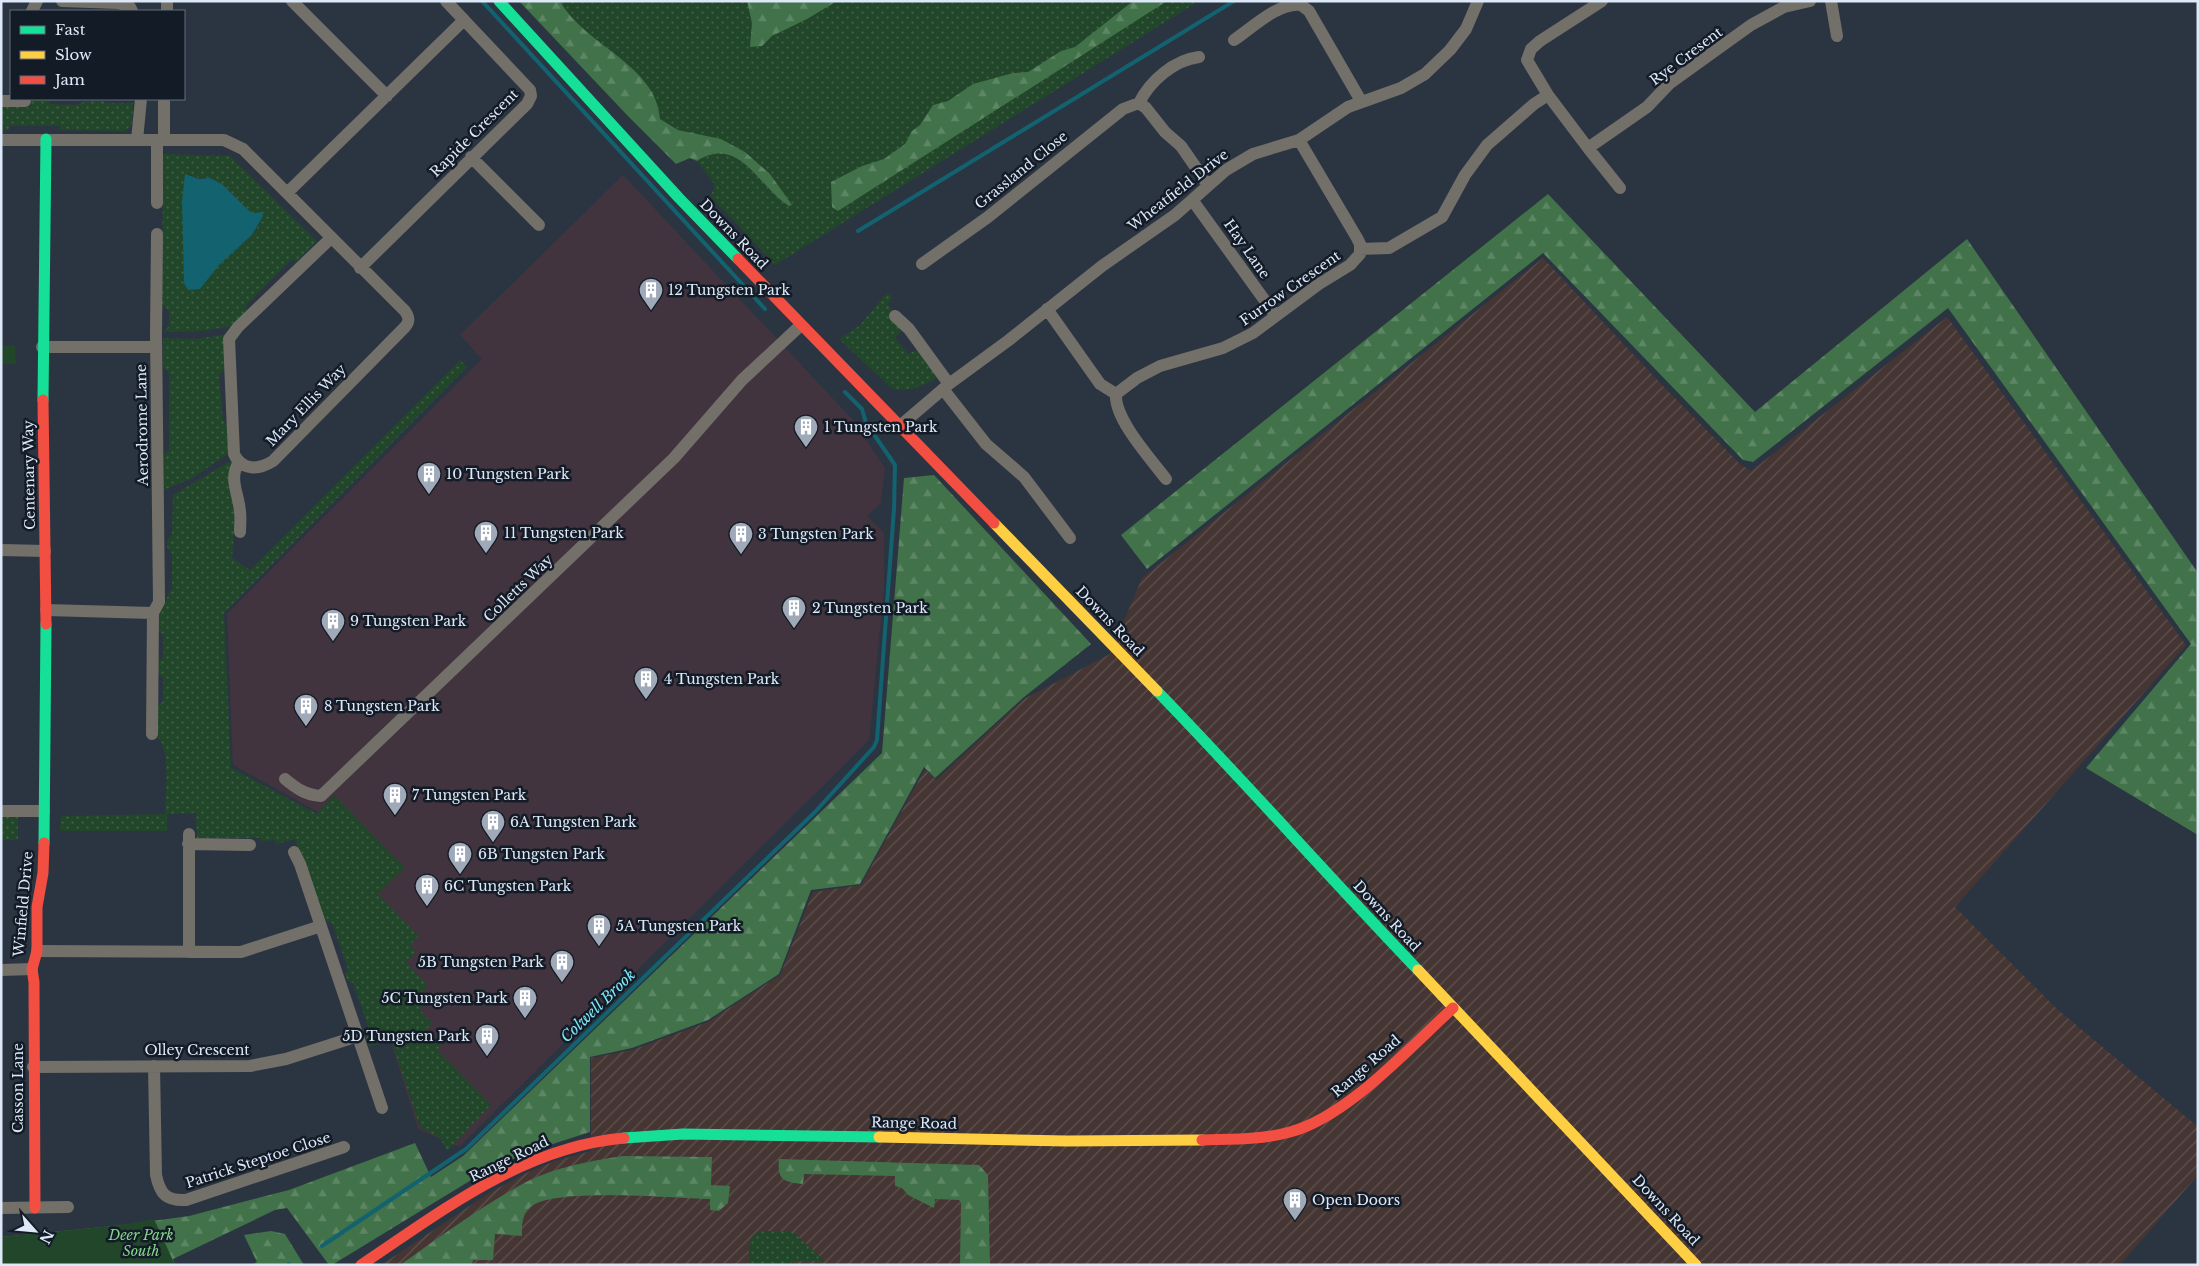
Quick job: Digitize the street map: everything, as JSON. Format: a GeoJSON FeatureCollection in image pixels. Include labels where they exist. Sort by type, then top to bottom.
{"type":"FeatureCollection","features":[{"type":"Feature","properties":{"kind":"street"},"geometry":{"type":"LineString","coordinates":[[62,1],[118,3],[131,7]]}},
{"type":"Feature","properties":{"kind":"street"},"geometry":{"type":"LineString","coordinates":[[292,1],[387,96]]}},
{"type":"Feature","properties":{"kind":"street"},"geometry":{"type":"LineString","coordinates":[[287,194],[464,20],[446,1]]}},
{"type":"Feature","properties":{"kind":"street","name":"Downs Road"},"geometry":{"type":"LineString","coordinates":[[500,1],[679,198],[1224,761],[1453,1008],[1696,1265]]}},
{"type":"Feature","properties":{"kind":"street","name":"Wheatfield Drive"},"geometry":{"type":"LineString","coordinates":[[901,426],[946,386],[997,349],[1102,266],[1193,201],[1208,185],[1244,158],[1299,140],[1340,111],[1361,101],[1401,88],[1424,74],[1450,50],[1466,28],[1478,1]]}},
{"type":"Feature","properties":{"kind":"street"},"geometry":{"type":"LineString","coordinates":[[1602,1],[1557,29],[1531,49],[1527,60],[1530,69],[1548,95],[1620,188]]}},
{"type":"Feature","properties":{"kind":"street","name":"Rye Cresent"},"geometry":{"type":"LineString","coordinates":[[1588,148],[1648,107],[1669,84],[1752,25],[1784,7],[1810,1]]}},
{"type":"Feature","properties":{"kind":"street"},"geometry":{"type":"LineString","coordinates":[[1831,1],[1837,36]]}},
{"type":"Feature","properties":{"kind":"street"},"geometry":{"type":"LineString","coordinates":[[1234,40],[1280,10],[1291,5],[1309,4],[1361,101]]}},
{"type":"Feature","properties":{"kind":"street","name":"Rapide Crescent"},"geometry":{"type":"LineString","coordinates":[[360,268],[527,104],[531,96],[530,90],[464,20]]}},
{"type":"Feature","properties":{"kind":"street"},"geometry":{"type":"LineString","coordinates":[[1200,57],[1184,62],[1158,78],[1146,89],[1139,104],[1146,108],[1165,132],[1181,146],[1208,185]]}},
{"type":"Feature","properties":{"kind":"street"},"geometry":{"type":"LineString","coordinates":[[1360,249],[1389,248],[1442,218],[1465,175],[1487,145],[1534,104],[1548,95]]}},
{"type":"Feature","properties":{"kind":"street"},"geometry":{"type":"LineString","coordinates":[[137,140],[141,100]]}},
{"type":"Feature","properties":{"kind":"street"},"geometry":{"type":"LineString","coordinates":[[157,203],[164,100]]}},
{"type":"Feature","properties":{"kind":"street"},"geometry":{"type":"LineString","coordinates":[[1,101],[25,101]]}},
{"type":"Feature","properties":{"kind":"street","name":"Grassland Close"},"geometry":{"type":"LineString","coordinates":[[922,264],[988,217],[1123,109],[1134,103],[1139,104]]}},
{"type":"Feature","properties":{"kind":"street"},"geometry":{"type":"LineString","coordinates":[[1,140],[46,140]]}},
{"type":"Feature","properties":{"kind":"street","name":"Mary Ellis Way"},"geometry":{"type":"LineString","coordinates":[[46,140],[224,140],[234,144],[242,149],[409,316],[408,323],[273,460],[253,468],[239,462]]}},
{"type":"Feature","properties":{"kind":"street","name":"Centenary Way"},"geometry":{"type":"LineString","coordinates":[[44,811],[46,610],[42,347],[46,140]]}},
{"type":"Feature","properties":{"kind":"street","name":"Furrow Crescent"},"geometry":{"type":"LineString","coordinates":[[1116,394],[1137,378],[1160,366],[1238,342],[1318,284],[1357,259],[1360,249],[1357,238],[1299,140]]}},
{"type":"Feature","properties":{"kind":"street"},"geometry":{"type":"LineString","coordinates":[[471,157],[539,225]]}},
{"type":"Feature","properties":{"kind":"street","name":"Hay Lane"},"geometry":{"type":"LineString","coordinates":[[1193,201],[1276,316]]}},
{"type":"Feature","properties":{"kind":"street","name":"Aerodrome Lane"},"geometry":{"type":"LineString","coordinates":[[152,734],[153,613],[159,602],[156,346],[158,234]]}},
{"type":"Feature","properties":{"kind":"street"},"geometry":{"type":"LineString","coordinates":[[240,532],[240,511],[234,486],[235,469],[239,462],[234,454],[229,339],[330,239]]}},
{"type":"Feature","properties":{"kind":"street"},"geometry":{"type":"LineString","coordinates":[[1047,309],[1100,384],[1116,394],[1116,402],[1122,418],[1166,479]]}},
{"type":"Feature","properties":{"kind":"street"},"geometry":{"type":"LineString","coordinates":[[895,316],[913,335],[986,444],[1024,477],[1070,538]]}},
{"type":"Feature","properties":{"kind":"street","name":"Colletts Way"},"geometry":{"type":"LineString","coordinates":[[286,779],[298,790],[310,795],[322,796],[674,458],[742,380],[800,325]]}},
{"type":"Feature","properties":{"kind":"street"},"geometry":{"type":"LineString","coordinates":[[42,347],[156,346]]}},
{"type":"Feature","properties":{"kind":"street"},"geometry":{"type":"LineString","coordinates":[[1,550],[45,551]]}},
{"type":"Feature","properties":{"kind":"street"},"geometry":{"type":"LineString","coordinates":[[46,610],[153,613]]}},
{"type":"Feature","properties":{"kind":"street"},"geometry":{"type":"LineString","coordinates":[[1,811],[44,811]]}},
{"type":"Feature","properties":{"kind":"street","name":"Winfield Drive"},"geometry":{"type":"LineString","coordinates":[[1,970],[32,969],[36,951],[37,906],[43,873],[44,811]]}},
{"type":"Feature","properties":{"kind":"street"},"geometry":{"type":"LineString","coordinates":[[189,952],[189,839],[250,845]]}},
{"type":"Feature","properties":{"kind":"street"},"geometry":{"type":"LineString","coordinates":[[294,852],[382,1108]]}},
{"type":"Feature","properties":{"kind":"street"},"geometry":{"type":"LineString","coordinates":[[36,951],[248,951],[321,926]]}},
{"type":"Feature","properties":{"kind":"street","name":"Casson Lane"},"geometry":{"type":"LineString","coordinates":[[32,969],[34,982],[35,1208]]}},
{"type":"Feature","properties":{"kind":"street","name":"Range Road"},"geometry":{"type":"LineString","coordinates":[[361,1265],[493,1181],[556,1152],[589,1142],[646,1136],[1042,1141],[1265,1138],[1292,1132],[1345,1106],[1453,1008]]}},
{"type":"Feature","properties":{"kind":"street","name":"Olley Crescent"},"geometry":{"type":"LineString","coordinates":[[33,1067],[250,1066],[286,1059],[358,1036]]}},
{"type":"Feature","properties":{"kind":"street","name":"Patrick Steptoe Close"},"geometry":{"type":"LineString","coordinates":[[154,1066],[156,1175],[158,1187],[164,1195],[174,1201],[186,1200],[344,1146]]}},
{"type":"Feature","properties":{"kind":"street"},"geometry":{"type":"LineString","coordinates":[[1,1208],[68,1207]]}},
{"type":"Feature","properties":{"kind":"shaded area"},"geometry":{"type":"Polygon","coordinates":[[[623,175],[852,419],[885,468],[881,503],[867,516],[884,533],[884,589],[869,740],[459,1147],[418,1129],[320,813],[233,765],[227,614],[482,359],[460,335],[623,175]]]}},
{"type":"Feature","properties":{"kind":"shaded area"},"geometry":{"type":"Polygon","coordinates":[[[1543,258],[1662,385],[1740,464],[1751,471],[1947,317],[2186,645],[1955,907],[2056,1008],[2198,1127],[2198,1175],[2120,1265],[381,1265],[486,1195],[522,1175],[555,1161],[591,1151],[591,1058],[632,1050],[708,1022],[780,975],[813,892],[861,885],[925,769],[936,780],[1024,699],[1110,654],[1142,578],[1543,258]]]}},
{"type":"Feature","properties":{"kind":"green space"},"geometry":{"type":"Polygon","coordinates":[[[519,1],[1199,1],[775,265],[710,196],[714,189],[714,184],[697,161],[690,158],[676,163],[627,115],[519,1]]]}},
{"type":"Feature","properties":{"kind":"green space"},"geometry":{"type":"Polygon","coordinates":[[[519,1],[560,1],[585,30],[618,56],[646,84],[656,100],[660,119],[678,130],[721,139],[745,152],[770,174],[792,205],[789,206],[778,198],[748,167],[737,159],[725,154],[712,154],[697,161],[690,158],[676,164],[519,1]]]}},
{"type":"Feature","properties":{"kind":"green space"},"geometry":{"type":"Polygon","coordinates":[[[747,1],[837,1],[807,19],[772,36],[762,46],[750,47],[752,23],[747,1]]]}},
{"type":"Feature","properties":{"kind":"green space"},"geometry":{"type":"Polygon","coordinates":[[[1133,1],[1167,1],[838,211],[832,207],[831,182],[862,166],[884,159],[905,144],[912,131],[920,125],[933,105],[948,101],[973,84],[1013,73],[1028,72],[1061,51],[1075,47],[1133,1]]]}},
{"type":"Feature","properties":{"kind":"green space"},"geometry":{"type":"Polygon","coordinates":[[[32,100],[49,100],[50,104],[76,105],[86,101],[133,103],[132,124],[125,131],[60,130],[60,126],[10,126],[9,130],[3,130],[1,105],[20,104],[28,108],[32,100]]]}},
{"type":"Feature","properties":{"kind":"green space"},"geometry":{"type":"Polygon","coordinates":[[[163,154],[230,156],[317,241],[297,261],[291,260],[246,305],[247,312],[233,326],[202,331],[163,332],[169,326],[169,310],[162,305],[163,154]],[[189,174],[188,290],[200,289],[220,263],[252,235],[257,228],[262,213],[252,213],[218,182],[209,178],[189,174]]]}},
{"type":"Feature","properties":{"kind":"green space"},"geometry":{"type":"Polygon","coordinates":[[[1548,194],[1755,412],[1967,239],[2198,573],[2198,835],[2086,768],[2191,644],[1948,308],[1753,462],[1743,460],[1543,253],[1147,569],[1121,535],[1548,194]]]}},
{"type":"Feature","properties":{"kind":"green space"},"geometry":{"type":"Polygon","coordinates":[[[887,293],[893,298],[887,304],[892,309],[891,314],[903,329],[895,338],[908,354],[919,349],[937,378],[908,390],[890,387],[839,339],[859,326],[887,293]]]}},
{"type":"Feature","properties":{"kind":"green space"},"geometry":{"type":"Polygon","coordinates":[[[227,334],[223,347],[224,369],[219,375],[223,421],[228,425],[229,453],[191,479],[163,490],[164,455],[169,450],[169,373],[163,367],[163,338],[197,339],[227,334]]]}},
{"type":"Feature","properties":{"kind":"green space"},"geometry":{"type":"Polygon","coordinates":[[[1,346],[15,346],[16,364],[1,364],[1,346]]]}},
{"type":"Feature","properties":{"kind":"green space"},"geometry":{"type":"Polygon","coordinates":[[[460,360],[467,367],[224,613],[231,768],[317,814],[334,795],[405,868],[378,894],[419,936],[410,945],[416,952],[406,963],[428,986],[418,997],[425,1004],[420,1010],[432,1023],[426,1030],[441,1045],[437,1050],[491,1105],[447,1151],[440,1138],[420,1127],[391,1040],[369,1047],[366,1036],[369,1029],[353,983],[348,981],[345,975],[348,969],[332,923],[325,920],[295,839],[276,844],[275,840],[260,841],[260,838],[197,838],[196,813],[167,814],[167,831],[60,831],[61,816],[165,814],[166,762],[165,752],[158,739],[158,706],[163,701],[163,677],[157,673],[157,663],[163,657],[163,634],[157,630],[157,615],[163,609],[172,589],[172,553],[167,547],[167,540],[172,535],[173,495],[232,460],[231,488],[236,508],[232,558],[250,570],[460,360]]]}},
{"type":"Feature","properties":{"kind":"green space"},"geometry":{"type":"Polygon","coordinates":[[[934,475],[1091,644],[1024,697],[935,778],[924,767],[860,884],[811,890],[779,974],[708,1020],[632,1048],[590,1057],[590,1132],[531,1151],[486,1171],[332,1265],[329,1265],[287,1208],[275,1210],[173,1259],[175,1265],[1,1265],[1,1237],[123,1225],[189,1216],[289,1190],[415,1143],[431,1177],[463,1156],[882,753],[904,478],[934,475]]]}},
{"type":"Feature","properties":{"kind":"green space"},"geometry":{"type":"Polygon","coordinates":[[[1,817],[18,817],[18,840],[1,840],[1,817]]]}},
{"type":"Feature","properties":{"kind":"green space"},"geometry":{"type":"Polygon","coordinates":[[[623,1156],[712,1157],[711,1185],[730,1186],[728,1203],[719,1211],[710,1210],[710,1199],[592,1195],[547,1200],[529,1208],[523,1223],[522,1236],[495,1234],[493,1260],[473,1260],[472,1265],[400,1265],[446,1232],[526,1182],[561,1168],[623,1156]]]}},
{"type":"Feature","properties":{"kind":"green space"},"geometry":{"type":"Polygon","coordinates":[[[779,1159],[979,1165],[988,1175],[990,1265],[960,1265],[961,1203],[959,1200],[935,1199],[934,1208],[908,1195],[902,1188],[895,1186],[895,1176],[804,1174],[803,1184],[786,1181],[780,1176],[779,1159]]]}},
{"type":"Feature","properties":{"kind":"green space","name":"Deer Park South"},"geometry":{"type":"Polygon","coordinates":[[[154,1219],[175,1265],[1,1265],[1,1237],[123,1225],[154,1219]]]}},
{"type":"Feature","properties":{"kind":"green space"},"geometry":{"type":"Polygon","coordinates":[[[271,1231],[285,1234],[304,1265],[252,1265],[257,1262],[244,1235],[271,1231]]]}},
{"type":"Feature","properties":{"kind":"green space"},"geometry":{"type":"Polygon","coordinates":[[[762,1231],[793,1232],[825,1261],[792,1261],[792,1265],[749,1265],[751,1239],[762,1231]]]}},
{"type":"Feature","properties":{"kind":"water"},"geometry":{"type":"Polygon","coordinates":[[[185,174],[199,179],[210,178],[222,184],[248,210],[253,213],[262,212],[263,216],[252,235],[219,265],[200,289],[188,290],[184,283],[182,201],[185,174]]]}},
{"type":"Feature","properties":{"kind":"waterway"},"geometry":{"type":"LineString","coordinates":[[482,1],[765,309]]}},
{"type":"Feature","properties":{"kind":"waterway"},"geometry":{"type":"LineString","coordinates":[[858,231],[1234,1]]}},
{"type":"Feature","properties":{"kind":"waterway","name":"Colwell Brook"},"geometry":{"type":"LineString","coordinates":[[322,1246],[466,1149],[815,812],[874,747],[877,740],[894,509],[895,465],[866,423],[862,409],[845,392]]}},
{"type":"Feature","properties":{"kind":"traffic: fast"},"geometry":{"type":"LineString","coordinates":[[499,1],[679,198],[738,259]]}},
{"type":"Feature","properties":{"kind":"traffic: fast"},"geometry":{"type":"LineString","coordinates":[[43,400],[46,139]]}},
{"type":"Feature","properties":{"kind":"traffic: fast"},"geometry":{"type":"LineString","coordinates":[[44,843],[46,624]]}},
{"type":"Feature","properties":{"kind":"traffic: fast"},"geometry":{"type":"LineString","coordinates":[[1157,691],[1418,970]]}},
{"type":"Feature","properties":{"kind":"traffic: fast"},"geometry":{"type":"LineString","coordinates":[[624,1138],[683,1134],[879,1137]]}},
{"type":"Feature","properties":{"kind":"traffic: slow"},"geometry":{"type":"LineString","coordinates":[[994,523],[1157,691]]}},
{"type":"Feature","properties":{"kind":"traffic: slow"},"geometry":{"type":"LineString","coordinates":[[1418,970],[1696,1265]]}},
{"type":"Feature","properties":{"kind":"traffic: slow"},"geometry":{"type":"LineString","coordinates":[[879,1137],[1067,1141],[1202,1140]]}},
{"type":"Feature","properties":{"kind":"traffic: jam"},"geometry":{"type":"LineString","coordinates":[[738,259],[994,523]]}},
{"type":"Feature","properties":{"kind":"traffic: jam"},"geometry":{"type":"LineString","coordinates":[[43,400],[46,624]]}},
{"type":"Feature","properties":{"kind":"traffic: jam"},"geometry":{"type":"LineString","coordinates":[[35,1208],[34,982],[32,969],[37,951],[37,907],[43,873],[44,843]]}},
{"type":"Feature","properties":{"kind":"traffic: jam"},"geometry":{"type":"LineString","coordinates":[[1202,1140],[1246,1139],[1268,1136],[1290,1132],[1312,1124],[1355,1097],[1397,1061],[1453,1008]]}},
{"type":"Feature","properties":{"kind":"traffic: jam"},"geometry":{"type":"LineString","coordinates":[[361,1265],[453,1203],[518,1168],[552,1154],[587,1144],[624,1138]]}},
{"type":"Feature","properties":{"kind":"place","name":"12 Tungsten Park"},"geometry":{"type":"Point","coordinates":[651,311]}},
{"type":"Feature","properties":{"kind":"place","name":"1 Tungsten Park"},"geometry":{"type":"Point","coordinates":[806,448]}},
{"type":"Feature","properties":{"kind":"place","name":"10 Tungsten Park"},"geometry":{"type":"Point","coordinates":[429,495]}},
{"type":"Feature","properties":{"kind":"place","name":"11 Tungsten Park"},"geometry":{"type":"Point","coordinates":[486,554]}},
{"type":"Feature","properties":{"kind":"place","name":"3 Tungsten Park"},"geometry":{"type":"Point","coordinates":[741,555]}},
{"type":"Feature","properties":{"kind":"place","name":"2 Tungsten Park"},"geometry":{"type":"Point","coordinates":[794,629]}},
{"type":"Feature","properties":{"kind":"place","name":"9 Tungsten Park"},"geometry":{"type":"Point","coordinates":[333,642]}},
{"type":"Feature","properties":{"kind":"place","name":"4 Tungsten Park"},"geometry":{"type":"Point","coordinates":[646,700]}},
{"type":"Feature","properties":{"kind":"place","name":"8 Tungsten Park"},"geometry":{"type":"Point","coordinates":[306,727]}},
{"type":"Feature","properties":{"kind":"place","name":"7 Tungsten Park"},"geometry":{"type":"Point","coordinates":[395,816]}},
{"type":"Feature","properties":{"kind":"place","name":"6A Tungsten Park"},"geometry":{"type":"Point","coordinates":[493,843]}},
{"type":"Feature","properties":{"kind":"place","name":"6B Tungsten Park"},"geometry":{"type":"Point","coordinates":[460,875]}},
{"type":"Feature","properties":{"kind":"place","name":"6C Tungsten Park"},"geometry":{"type":"Point","coordinates":[427,907]}},
{"type":"Feature","properties":{"kind":"place","name":"5A Tungsten Park"},"geometry":{"type":"Point","coordinates":[599,947]}},
{"type":"Feature","properties":{"kind":"place","name":"5B Tungsten Park"},"geometry":{"type":"Point","coordinates":[562,983]}},
{"type":"Feature","properties":{"kind":"place","name":"5C Tungsten Park"},"geometry":{"type":"Point","coordinates":[525,1019]}},
{"type":"Feature","properties":{"kind":"place","name":"5D Tungsten Park"},"geometry":{"type":"Point","coordinates":[487,1057]}},
{"type":"Feature","properties":{"kind":"place","name":"Open Doors"},"geometry":{"type":"Point","coordinates":[1295,1221]}}]}
